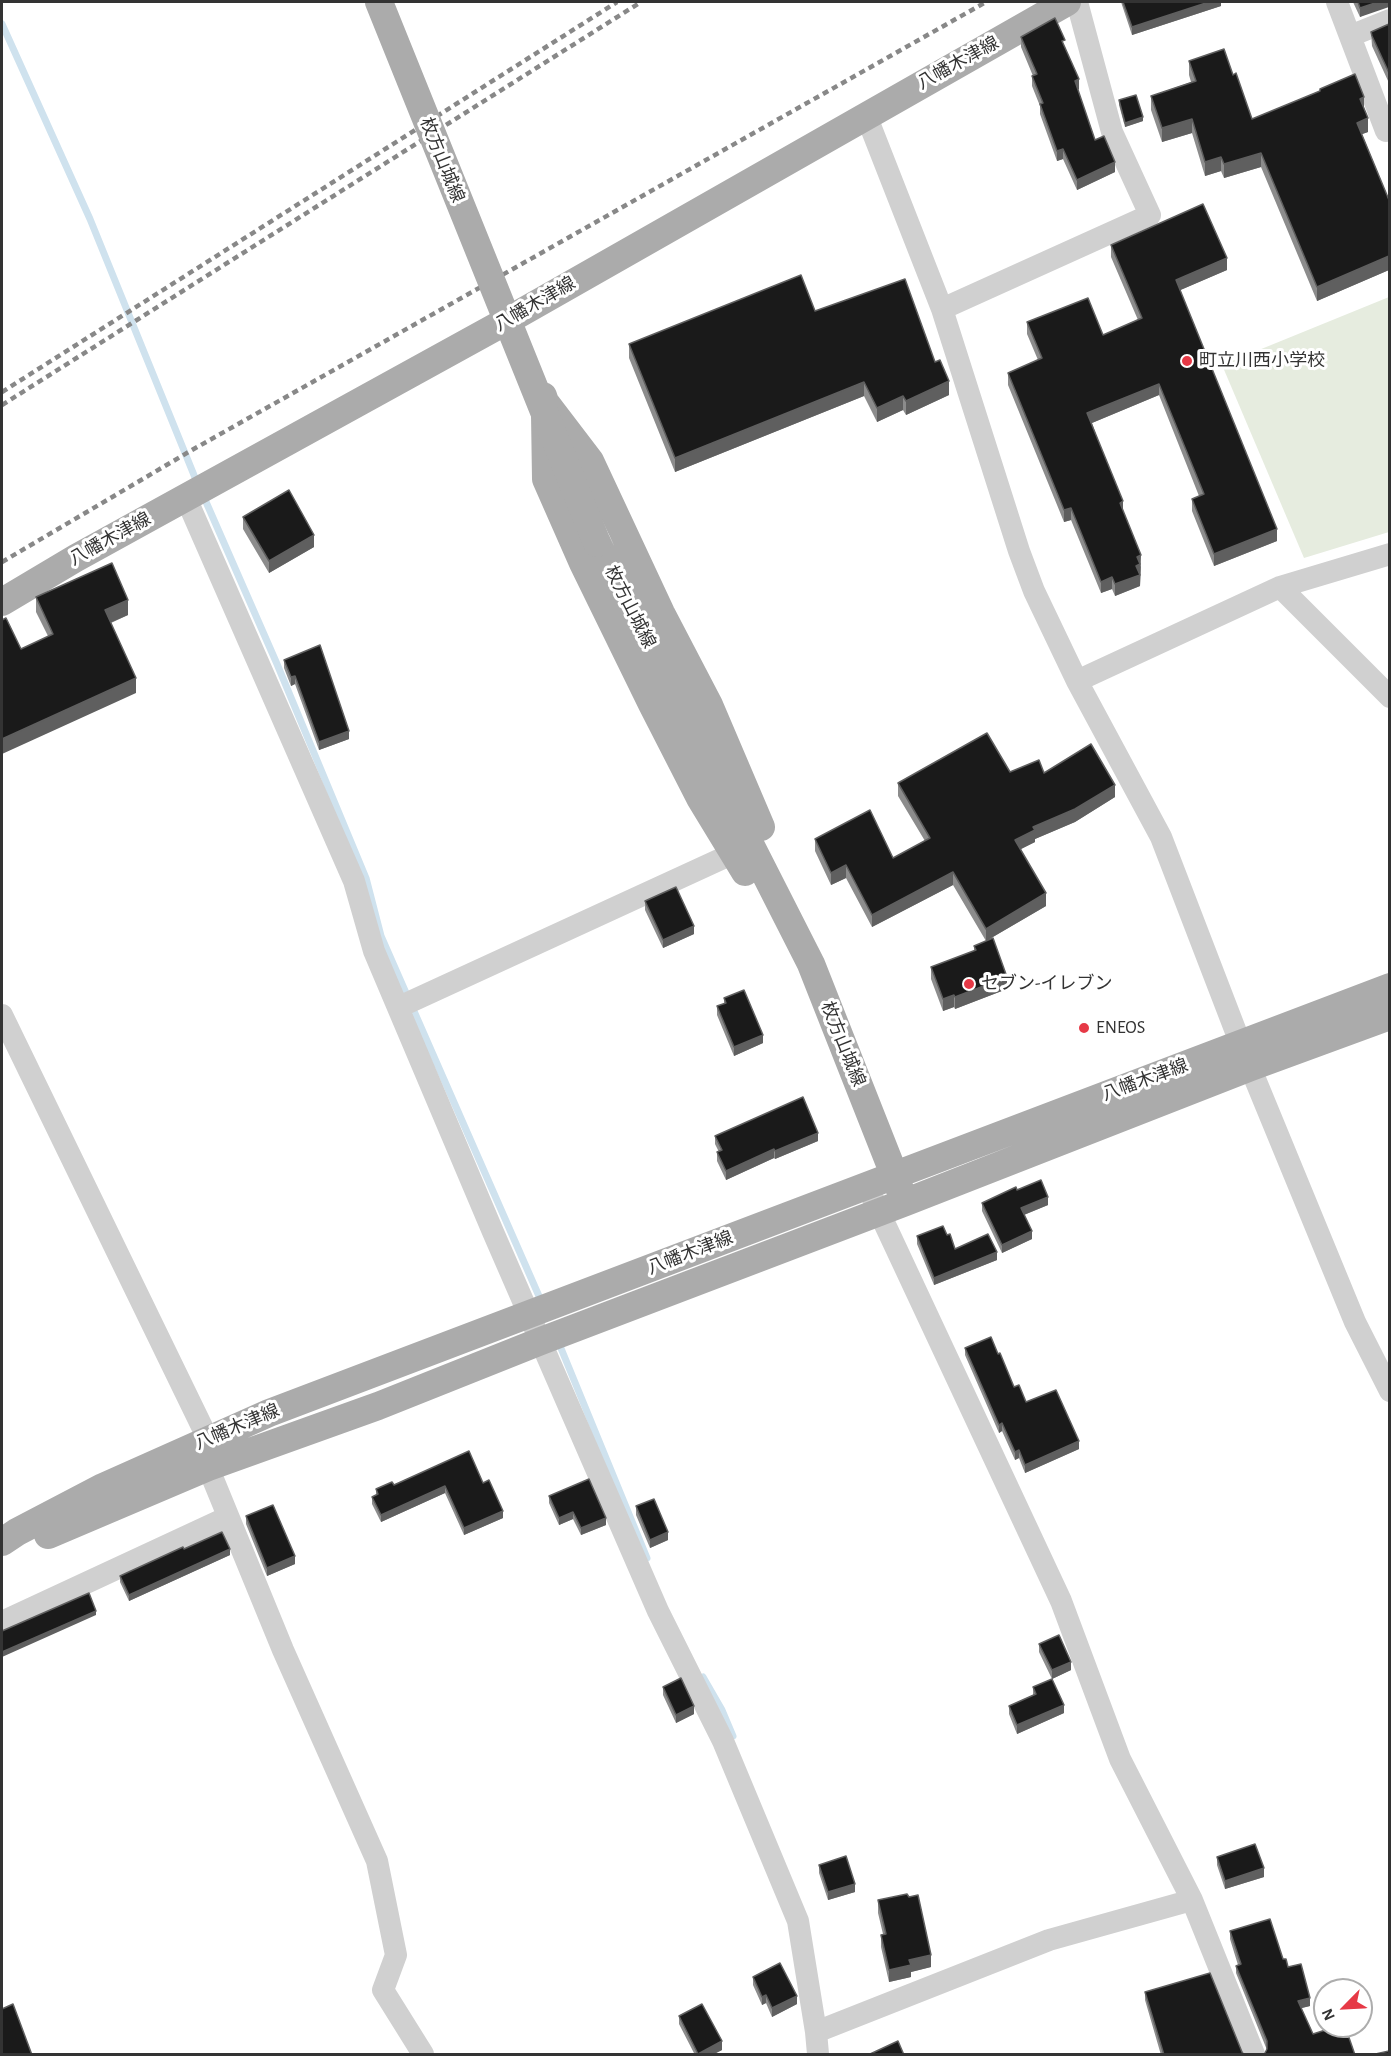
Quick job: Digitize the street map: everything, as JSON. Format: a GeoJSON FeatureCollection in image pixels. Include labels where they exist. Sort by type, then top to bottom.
{"type":"FeatureCollection","features":[{"type":"Feature","properties":{"kind":"main road","name":"枚方山城線"},"geometry":{"type":"LineString","coordinates":[[379,2],[597,543],[811,964],[906,1202]]}},
{"type":"Feature","properties":{"kind":"main road","name":"八幡木津線"},"geometry":{"type":"LineString","coordinates":[[2,602],[76,558],[510,319],[1067,2]]}},
{"type":"Feature","properties":{"kind":"main road"},"geometry":{"type":"LineString","coordinates":[[510,319],[545,402],[590,461],[661,613],[709,705],[773,855],[811,964]]}},
{"type":"Feature","properties":{"kind":"main road"},"geometry":{"type":"LineString","coordinates":[[545,402],[546,479],[583,563],[700,798],[749,877],[811,964]]}},
{"type":"Feature","properties":{"kind":"main road","name":"八幡木津線"},"geometry":{"type":"LineString","coordinates":[[2,1560],[59,1529],[208,1467],[378,1406],[541,1341],[906,1202],[1246,1056],[1389,987]]}},
{"type":"Feature","properties":{"kind":"main road","name":"八幡木津線"},"geometry":{"type":"LineString","coordinates":[[2,1542],[94,1491],[269,1413],[867,1185],[1246,1056],[1389,1016]]}},
{"type":"Feature","properties":{"kind":"street"},"geometry":{"type":"LineString","coordinates":[[942,309],[1150,215],[1112,132],[1077,2]]}},
{"type":"Feature","properties":{"kind":"street"},"geometry":{"type":"LineString","coordinates":[[1336,2],[1386,130]]}},
{"type":"Feature","properties":{"kind":"street"},"geometry":{"type":"LineString","coordinates":[[1350,36],[1389,20]]}},
{"type":"Feature","properties":{"kind":"street"},"geometry":{"type":"LineString","coordinates":[[866,115],[942,309],[1019,551],[1038,600],[1077,681],[1161,837],[1246,1056],[1355,1322],[1389,1391]]}},
{"type":"Feature","properties":{"kind":"street"},"geometry":{"type":"LineString","coordinates":[[186,498],[354,880],[374,951],[529,1315],[658,1611],[723,1741],[798,1921],[818,2055]]}},
{"type":"Feature","properties":{"kind":"street"},"geometry":{"type":"LineString","coordinates":[[1077,681],[1280,587],[1389,554]]}},
{"type":"Feature","properties":{"kind":"street"},"geometry":{"type":"LineString","coordinates":[[1280,587],[1389,697]]}},
{"type":"Feature","properties":{"kind":"street"},"geometry":{"type":"LineString","coordinates":[[399,1007],[734,853]]}},
{"type":"Feature","properties":{"kind":"street"},"geometry":{"type":"LineString","coordinates":[[2,1015],[208,1439]]}},
{"type":"Feature","properties":{"kind":"street"},"geometry":{"type":"LineString","coordinates":[[867,1185],[1061,1601],[1120,1759],[1192,1900],[1254,2055]]}},
{"type":"Feature","properties":{"kind":"street"},"geometry":{"type":"LineString","coordinates":[[208,1467],[283,1650],[377,1861],[396,1954],[383,1990],[423,2055]]}},
{"type":"Feature","properties":{"kind":"street"},"geometry":{"type":"LineString","coordinates":[[2,1622],[228,1517]]}},
{"type":"Feature","properties":{"kind":"street"},"geometry":{"type":"LineString","coordinates":[[816,2032],[1048,1940],[1192,1900]]}},
{"type":"Feature","properties":{"kind":"shaded area"},"geometry":{"type":"Polygon","coordinates":[[[1389,297],[1389,532],[1304,558],[1222,365],[1389,297]]]}},
{"type":"Feature","properties":{"kind":"building"},"geometry":{"type":"Polygon","coordinates":[[[1123,2],[1209,2],[1132,27],[1123,2]]]}},
{"type":"Feature","properties":{"kind":"building"},"geometry":{"type":"Polygon","coordinates":[[[1358,2],[1378,2],[1360,8],[1358,2]]]}},
{"type":"Feature","properties":{"kind":"building"},"geometry":{"type":"Polygon","coordinates":[[[1055,18],[1065,40],[1062,41],[1079,79],[1075,81],[1095,140],[1104,136],[1115,162],[1077,180],[1063,149],[1057,151],[1040,104],[1043,103],[1032,76],[1037,74],[1021,37],[1055,18]]]}},
{"type":"Feature","properties":{"kind":"building"},"geometry":{"type":"Polygon","coordinates":[[[1389,24],[1389,73],[1371,32],[1389,24]]]}},
{"type":"Feature","properties":{"kind":"building"},"geometry":{"type":"Polygon","coordinates":[[[1224,49],[1233,75],[1236,73],[1252,119],[1355,74],[1364,97],[1360,99],[1368,118],[1357,123],[1389,200],[1389,256],[1317,287],[1261,153],[1224,164],[1221,157],[1205,162],[1192,119],[1162,128],[1151,96],[1196,81],[1189,61],[1224,49]]]}},
{"type":"Feature","properties":{"kind":"building"},"geometry":{"type":"Polygon","coordinates":[[[1136,95],[1143,117],[1125,123],[1119,100],[1136,95]]]}},
{"type":"Feature","properties":{"kind":"building"},"geometry":{"type":"Polygon","coordinates":[[[1203,204],[1227,258],[1176,280],[1277,529],[1214,554],[1192,499],[1204,494],[1159,384],[1087,413],[1123,501],[1120,503],[1141,555],[1137,557],[1140,564],[1136,566],[1140,575],[1115,584],[1112,577],[1101,582],[1071,508],[1064,510],[1008,373],[1042,358],[1027,322],[1088,298],[1103,335],[1142,318],[1111,245],[1203,204]]]}},
{"type":"Feature","properties":{"kind":"building"},"geometry":{"type":"Polygon","coordinates":[[[801,275],[815,311],[905,279],[935,362],[940,360],[949,381],[906,401],[903,396],[877,408],[864,382],[675,458],[629,344],[801,275]]]}},
{"type":"Feature","properties":{"kind":"building"},"geometry":{"type":"Polygon","coordinates":[[[289,490],[314,535],[269,561],[243,517],[289,490]]]}},
{"type":"Feature","properties":{"kind":"building"},"geometry":{"type":"Polygon","coordinates":[[[112,563],[128,600],[105,610],[136,678],[2,739],[2,620],[6,618],[21,649],[53,634],[36,597],[112,563]]]}},
{"type":"Feature","properties":{"kind":"building"},"geometry":{"type":"Polygon","coordinates":[[[320,645],[349,731],[319,742],[295,676],[291,677],[284,660],[320,645]]]}},
{"type":"Feature","properties":{"kind":"building"},"geometry":{"type":"Polygon","coordinates":[[[987,733],[1010,772],[1039,760],[1044,773],[1091,744],[1115,785],[1075,809],[1033,827],[1035,830],[1015,840],[1046,893],[986,929],[953,872],[872,915],[846,865],[831,873],[815,839],[870,810],[893,858],[930,838],[898,783],[987,733]]]}},
{"type":"Feature","properties":{"kind":"building"},"geometry":{"type":"Polygon","coordinates":[[[676,887],[694,926],[663,940],[645,901],[676,887]]]}},
{"type":"Feature","properties":{"kind":"building","name":"セブン-イレブン"},"geometry":{"type":"Polygon","coordinates":[[[993,938],[1007,977],[955,997],[954,995],[943,999],[931,967],[976,950],[974,946],[993,938]]]}},
{"type":"Feature","properties":{"kind":"building"},"geometry":{"type":"Polygon","coordinates":[[[744,990],[763,1035],[734,1047],[717,1006],[726,1003],[724,998],[744,990]]]}},
{"type":"Feature","properties":{"kind":"building"},"geometry":{"type":"Polygon","coordinates":[[[803,1097],[818,1133],[775,1151],[774,1149],[726,1171],[717,1152],[722,1150],[715,1136],[803,1097]]]}},
{"type":"Feature","properties":{"kind":"building"},"geometry":{"type":"Polygon","coordinates":[[[1041,1180],[1048,1197],[1021,1208],[1032,1231],[1002,1245],[982,1203],[1016,1187],[1017,1190],[1041,1180]]]}},
{"type":"Feature","properties":{"kind":"building"},"geometry":{"type":"Polygon","coordinates":[[[943,1226],[947,1235],[950,1234],[955,1249],[988,1234],[997,1252],[934,1278],[917,1236],[943,1226]]]}},
{"type":"Feature","properties":{"kind":"building"},"geometry":{"type":"Polygon","coordinates":[[[991,1337],[1014,1387],[1019,1385],[1026,1402],[1056,1390],[1079,1441],[1025,1465],[1019,1450],[1015,1452],[1002,1423],[999,1425],[965,1348],[991,1337]]]}},
{"type":"Feature","properties":{"kind":"building"},"geometry":{"type":"Polygon","coordinates":[[[469,1451],[483,1483],[489,1480],[503,1511],[464,1528],[445,1486],[381,1515],[372,1497],[378,1494],[376,1489],[392,1482],[394,1485],[469,1451]]]}},
{"type":"Feature","properties":{"kind":"building"},"geometry":{"type":"Polygon","coordinates":[[[589,1479],[606,1518],[581,1528],[573,1512],[559,1518],[549,1496],[589,1479]]]}},
{"type":"Feature","properties":{"kind":"building"},"geometry":{"type":"Polygon","coordinates":[[[654,1499],[668,1532],[650,1540],[636,1506],[654,1499]]]}},
{"type":"Feature","properties":{"kind":"building"},"geometry":{"type":"Polygon","coordinates":[[[273,1505],[295,1556],[267,1568],[246,1516],[273,1505]]]}},
{"type":"Feature","properties":{"kind":"building"},"geometry":{"type":"Polygon","coordinates":[[[222,1532],[230,1549],[129,1595],[120,1576],[222,1532]]]}},
{"type":"Feature","properties":{"kind":"building"},"geometry":{"type":"Polygon","coordinates":[[[89,1593],[96,1611],[2,1652],[2,1631],[89,1593]]]}},
{"type":"Feature","properties":{"kind":"building"},"geometry":{"type":"Polygon","coordinates":[[[1059,1635],[1071,1662],[1052,1670],[1039,1644],[1059,1635]]]}},
{"type":"Feature","properties":{"kind":"building"},"geometry":{"type":"Polygon","coordinates":[[[681,1678],[694,1706],[676,1715],[663,1687],[681,1678]]]}},
{"type":"Feature","properties":{"kind":"building"},"geometry":{"type":"Polygon","coordinates":[[[1052,1679],[1064,1705],[1017,1725],[1009,1706],[1036,1694],[1033,1687],[1052,1679]]]}},
{"type":"Feature","properties":{"kind":"building"},"geometry":{"type":"Polygon","coordinates":[[[1255,1844],[1264,1868],[1225,1881],[1217,1857],[1255,1844]]]}},
{"type":"Feature","properties":{"kind":"building"},"geometry":{"type":"Polygon","coordinates":[[[846,1856],[855,1884],[828,1892],[819,1865],[846,1856]]]}},
{"type":"Feature","properties":{"kind":"building"},"geometry":{"type":"Polygon","coordinates":[[[907,1894],[909,1897],[918,1895],[931,1955],[909,1960],[911,1965],[889,1970],[881,1935],[886,1934],[878,1900],[907,1894]]]}},
{"type":"Feature","properties":{"kind":"building"},"geometry":{"type":"Polygon","coordinates":[[[1270,1919],[1283,1959],[1286,1959],[1288,1967],[1301,1964],[1310,1998],[1298,2001],[1313,2038],[1349,2038],[1355,2055],[1264,2055],[1267,2041],[1236,1966],[1241,1964],[1230,1931],[1270,1919]]]}},
{"type":"Feature","properties":{"kind":"building"},"geometry":{"type":"Polygon","coordinates":[[[780,1963],[797,1996],[772,2008],[766,1995],[762,1997],[753,1977],[780,1963]]]}},
{"type":"Feature","properties":{"kind":"building"},"geometry":{"type":"Polygon","coordinates":[[[1210,1973],[1244,2055],[1164,2055],[1145,1992],[1210,1973]]]}},
{"type":"Feature","properties":{"kind":"building"},"geometry":{"type":"Polygon","coordinates":[[[13,2004],[32,2055],[2,2055],[2,2009],[13,2004]]]}},
{"type":"Feature","properties":{"kind":"building"},"geometry":{"type":"Polygon","coordinates":[[[702,2004],[722,2041],[698,2054],[679,2016],[702,2004]]]}},
{"type":"Feature","properties":{"kind":"building"},"geometry":{"type":"Polygon","coordinates":[[[898,2041],[904,2055],[868,2055],[898,2041]]]}},
{"type":"Feature","properties":{"kind":"building"},"geometry":{"type":"Polygon","coordinates":[[[1389,2051],[1389,2055],[1371,2055],[1389,2051]]]}},
{"type":"Feature","properties":{"kind":"waterway"},"geometry":{"type":"LineString","coordinates":[[2,24],[90,219],[198,485]]}},
{"type":"Feature","properties":{"kind":"waterway"},"geometry":{"type":"LineString","coordinates":[[203,495],[277,664],[366,878],[381,936],[542,1303]]}},
{"type":"Feature","properties":{"kind":"waterway"},"geometry":{"type":"LineString","coordinates":[[558,1341],[647,1558]]}},
{"type":"Feature","properties":{"kind":"waterway"},"geometry":{"type":"LineString","coordinates":[[703,1677],[722,1710],[733,1736]]}},
{"type":"Feature","properties":{"kind":"railway"},"geometry":{"type":"LineString","coordinates":[[2,392],[617,2]]}},
{"type":"Feature","properties":{"kind":"railway"},"geometry":{"type":"LineString","coordinates":[[2,405],[641,2]]}},
{"type":"Feature","properties":{"kind":"railway"},"geometry":{"type":"LineString","coordinates":[[2,562],[192,450],[986,2]]}},
{"type":"Feature","properties":{"kind":"place","name":"町立川西小学校"},"geometry":{"type":"Point","coordinates":[1187,361]}},
{"type":"Feature","properties":{"kind":"place","name":"セブン-イレブン"},"geometry":{"type":"Point","coordinates":[969,984]}},
{"type":"Feature","properties":{"kind":"place","name":"ENEOS"},"geometry":{"type":"Point","coordinates":[1084,1028]}}]}
